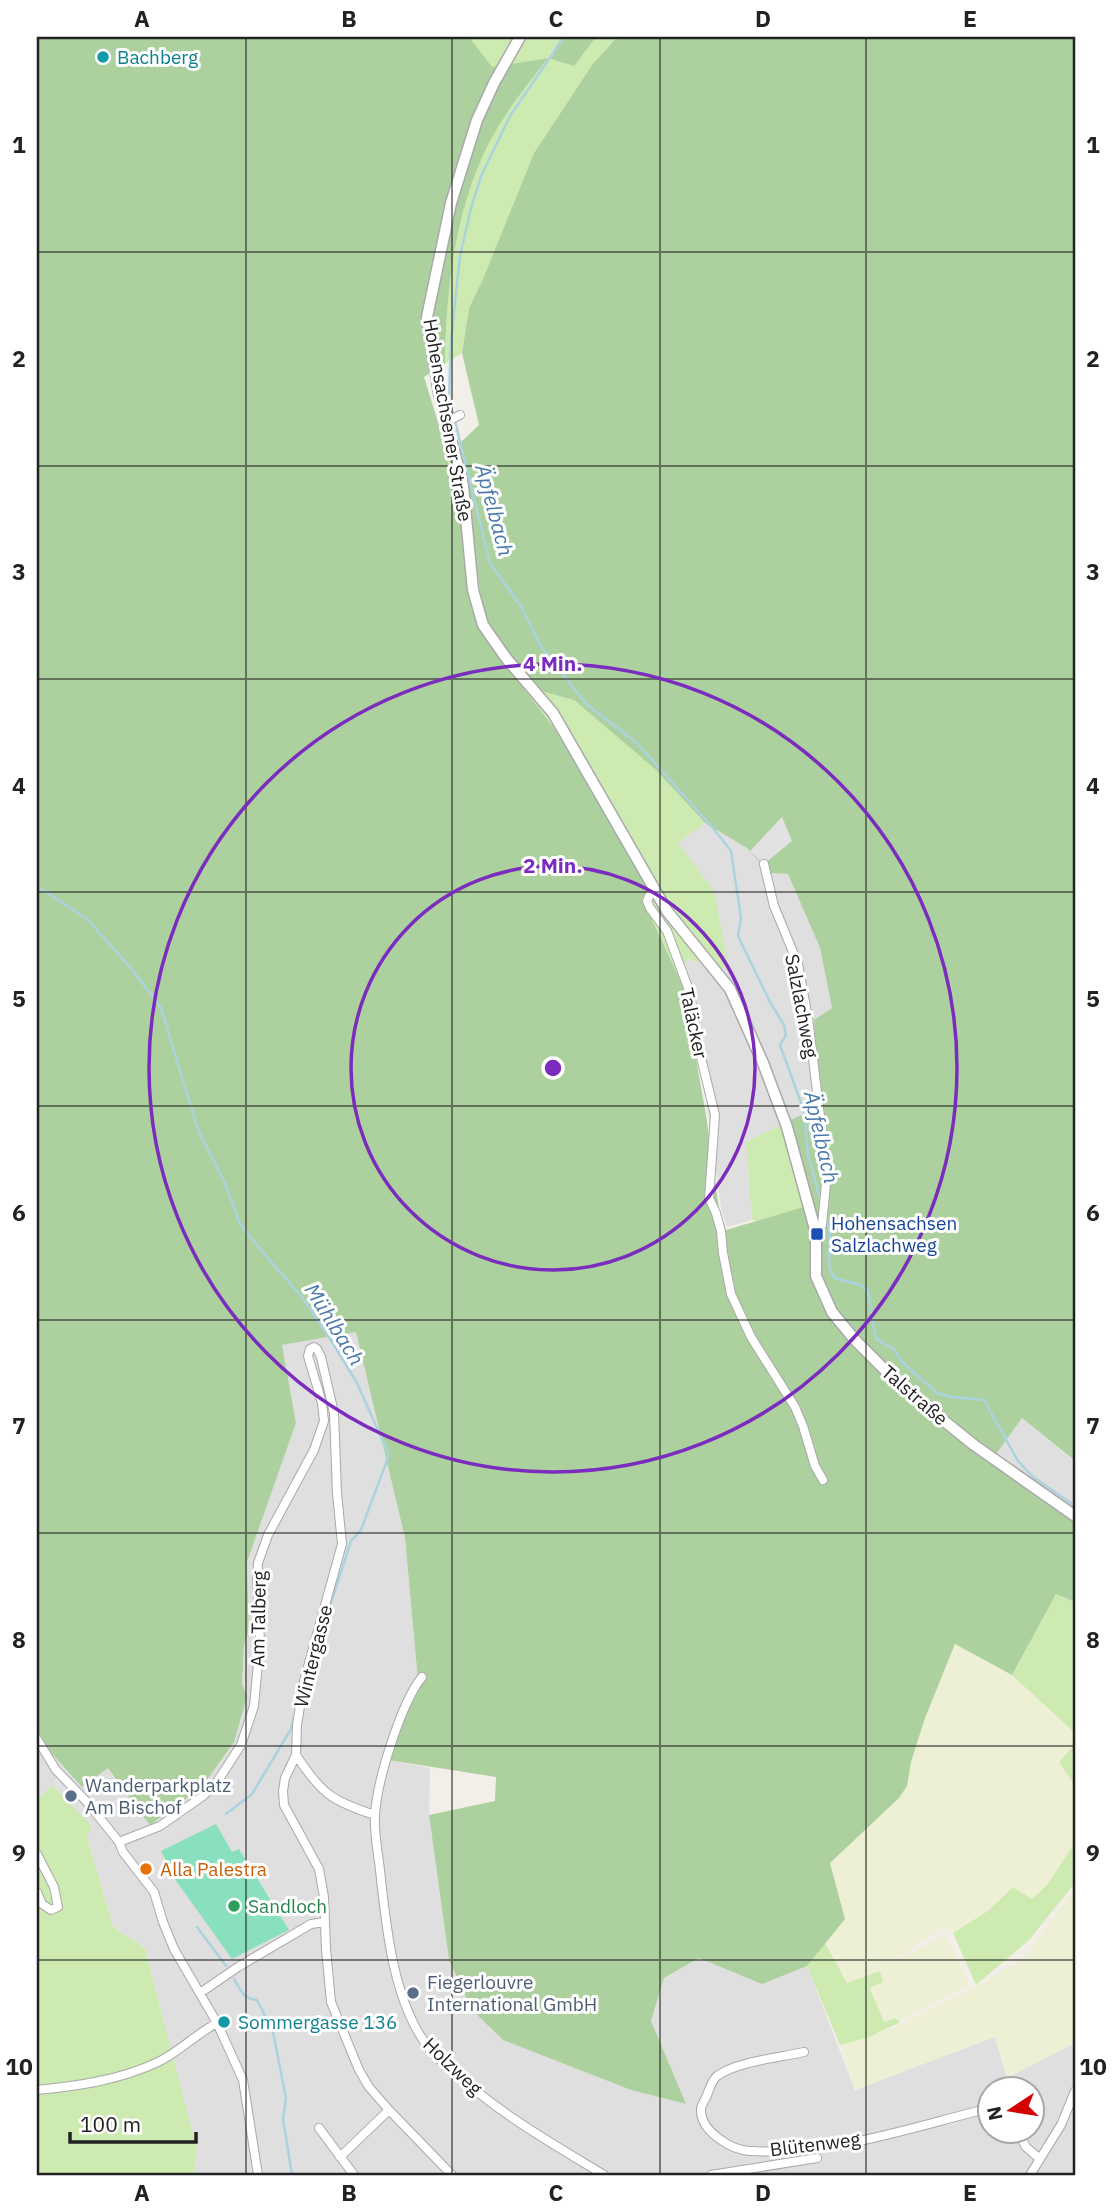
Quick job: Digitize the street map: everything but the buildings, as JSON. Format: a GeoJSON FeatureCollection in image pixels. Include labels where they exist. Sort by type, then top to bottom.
{"type":"FeatureCollection","features":[{"type":"Feature","properties":{"kind":"street","name":"Hohensachsener Straße"},"geometry":{"type":"LineString","coordinates":[[520,37],[477,120],[451,203],[427,317],[433,360],[463,486],[473,590],[483,625],[506,658],[553,713],[656,892]]}},
{"type":"Feature","properties":{"kind":"street"},"geometry":{"type":"LineString","coordinates":[[446,422],[460,415]]}},
{"type":"Feature","properties":{"kind":"street","name":"Salzlachweg"},"geometry":{"type":"LineString","coordinates":[[764,864],[774,906],[798,964],[808,1018],[827,1173],[822,1225],[816,1233]]}},
{"type":"Feature","properties":{"kind":"street","name":"Taläcker"},"geometry":{"type":"LineString","coordinates":[[816,1233],[787,1127],[763,1063],[730,989],[667,911],[656,892],[649,896],[647,901],[667,931],[690,993],[697,1041],[715,1115],[709,1199],[721,1231],[731,1294],[751,1337],[795,1407],[815,1466],[823,1480]]}},
{"type":"Feature","properties":{"kind":"street","name":"Talstraße"},"geometry":{"type":"LineString","coordinates":[[816,1233],[816,1276],[832,1312],[855,1340],[902,1387],[974,1445],[1075,1516]]}},
{"type":"Feature","properties":{"kind":"street","name":"Wintergasse"},"geometry":{"type":"LineString","coordinates":[[310,1349],[317,1349],[321,1357],[334,1413],[342,1544],[304,1681],[297,1725],[296,1755],[285,1778],[284,1805],[318,1868],[324,1898],[328,1979],[333,2007],[359,2070],[369,2087],[389,2110],[452,2175]]}},
{"type":"Feature","properties":{"kind":"street","name":"Am Talberg"},"geometry":{"type":"LineString","coordinates":[[120,1842],[160,1826],[203,1796],[217,1782],[241,1745],[254,1706],[260,1642],[258,1563],[268,1535],[314,1450],[324,1421],[322,1403],[309,1365],[310,1349]]}},
{"type":"Feature","properties":{"kind":"street","name":"Holzweg"},"geometry":{"type":"LineString","coordinates":[[422,1677],[415,1685],[400,1718],[385,1764],[375,1815],[382,1887],[401,1992],[429,2049],[470,2086],[523,2125],[604,2175]]}},
{"type":"Feature","properties":{"kind":"street"},"geometry":{"type":"LineString","coordinates":[[37,1740],[56,1770],[88,1802],[120,1842],[123,1852],[154,1892],[174,1949],[217,2023],[243,2080],[258,2175]]}},
{"type":"Feature","properties":{"kind":"street"},"geometry":{"type":"LineString","coordinates":[[296,1755],[312,1779],[333,1799],[375,1815]]}},
{"type":"Feature","properties":{"kind":"street"},"geometry":{"type":"LineString","coordinates":[[37,1854],[54,1887],[58,1907],[51,1910],[46,1908],[37,1892]]}},
{"type":"Feature","properties":{"kind":"street"},"geometry":{"type":"LineString","coordinates":[[200,1993],[237,1967],[312,1924],[325,1922]]}},
{"type":"Feature","properties":{"kind":"street"},"geometry":{"type":"LineString","coordinates":[[37,2090],[90,2084],[148,2066],[217,2023]]}},
{"type":"Feature","properties":{"kind":"street","name":"Blütenweg"},"geometry":{"type":"LineString","coordinates":[[804,2052],[734,2067],[714,2078],[701,2109],[705,2125],[723,2141],[746,2151],[793,2151],[900,2131],[976,2111]]}},
{"type":"Feature","properties":{"kind":"street"},"geometry":{"type":"LineString","coordinates":[[1030,2175],[1072,2110],[1075,2091]]}},
{"type":"Feature","properties":{"kind":"street"},"geometry":{"type":"LineString","coordinates":[[340,2157],[389,2110]]}},
{"type":"Feature","properties":{"kind":"street"},"geometry":{"type":"LineString","coordinates":[[319,2128],[355,2175]]}},
{"type":"Feature","properties":{"kind":"street"},"geometry":{"type":"LineString","coordinates":[[1025,2146],[1040,2159]]}},
{"type":"Feature","properties":{"kind":"street"},"geometry":{"type":"LineString","coordinates":[[710,2175],[817,2158]]}},
{"type":"Feature","properties":{"kind":"shaded area"},"geometry":{"type":"Polygon","coordinates":[[[782,817],[792,841],[764,864],[750,851],[782,817]]]}},
{"type":"Feature","properties":{"kind":"shaded area"},"geometry":{"type":"Polygon","coordinates":[[[705,823],[747,848],[770,873],[788,874],[820,948],[832,1008],[819,1067],[820,1107],[746,1142],[752,1220],[727,1227],[721,1207],[706,1098],[680,977],[686,959],[729,969],[677,842],[705,823]]]}},
{"type":"Feature","properties":{"kind":"shaded area"},"geometry":{"type":"Polygon","coordinates":[[[356,1332],[405,1538],[418,1681],[389,1760],[430,1768],[429,1816],[449,1960],[472,2010],[503,2040],[631,2090],[685,2104],[651,2021],[664,1978],[699,1958],[762,1983],[807,1966],[855,2090],[995,2036],[1006,2076],[976,2076],[976,2146],[1046,2146],[1046,2076],[1011,2076],[1075,2043],[1075,2175],[194,2175],[197,2150],[145,1948],[113,1927],[87,1836],[52,1785],[37,1800],[37,1737],[108,1767],[242,1684],[244,1645],[249,1630],[247,1562],[296,1423],[282,1345],[356,1332]]]}},
{"type":"Feature","properties":{"kind":"shaded area"},"geometry":{"type":"Polygon","coordinates":[[[1022,1418],[1075,1462],[1075,1521],[992,1460],[1022,1418]]]}},
{"type":"Feature","properties":{"kind":"shaded area","name":"Wanderparkplatz Am Bischof"},"geometry":{"type":"Polygon","coordinates":[[[59,1771],[87,1806],[92,1826],[52,1785],[59,1771]]]}},
{"type":"Feature","properties":{"kind":"green space"},"geometry":{"type":"Polygon","coordinates":[[[37,37],[469,37],[492,67],[548,58],[503,119],[478,167],[468,194],[450,278],[445,364],[424,377],[440,429],[464,530],[469,589],[487,640],[554,728],[650,888],[642,898],[683,986],[706,1115],[719,1210],[726,1230],[814,1204],[791,1120],[820,1106],[814,1020],[832,1008],[820,948],[788,874],[770,873],[747,848],[705,823],[656,770],[574,700],[544,692],[506,650],[483,613],[460,443],[479,425],[462,353],[469,308],[534,153],[592,65],[617,37],[1075,37],[1075,1461],[1022,1418],[992,1460],[1075,1521],[1075,1596],[1072,1601],[1056,1594],[1012,1675],[955,1644],[925,1718],[911,1762],[907,1786],[899,1798],[830,1863],[845,1919],[807,1966],[762,1984],[699,1958],[664,1978],[651,2021],[686,2104],[631,2090],[503,2040],[472,2010],[449,1960],[429,1815],[495,1801],[496,1777],[388,1760],[418,1681],[405,1538],[356,1332],[282,1345],[296,1423],[247,1562],[249,1630],[244,1645],[242,1684],[247,1696],[234,1742],[202,1787],[150,1825],[108,1768],[82,1787],[37,1737],[37,37]]]}},
{"type":"Feature","properties":{"kind":"green space"},"geometry":{"type":"Polygon","coordinates":[[[469,37],[562,37],[548,57],[573,66],[596,37],[617,37],[592,65],[534,153],[469,308],[462,353],[445,364],[450,278],[468,194],[496,130],[547,58],[491,68],[469,37]]]}},
{"type":"Feature","properties":{"kind":"green space"},"geometry":{"type":"Polygon","coordinates":[[[562,37],[596,37],[574,66],[548,58],[562,37]]]}},
{"type":"Feature","properties":{"kind":"green space"},"geometry":{"type":"Polygon","coordinates":[[[460,443],[483,613],[544,692],[574,700],[656,770],[705,823],[678,843],[714,891],[729,970],[687,959],[680,977],[677,973],[642,898],[554,728],[487,640],[469,589],[464,530],[444,446],[460,443]]]}},
{"type":"Feature","properties":{"kind":"green space"},"geometry":{"type":"Polygon","coordinates":[[[791,1120],[814,1205],[752,1220],[746,1142],[791,1120]]]}},
{"type":"Feature","properties":{"kind":"green space"},"geometry":{"type":"Polygon","coordinates":[[[1056,1594],[1071,1601],[1075,1596],[1075,1733],[1012,1675],[1056,1594]]]}},
{"type":"Feature","properties":{"kind":"green space"},"geometry":{"type":"Polygon","coordinates":[[[956,1643],[1012,1675],[1075,1733],[1075,1744],[1059,1763],[1075,1786],[1075,1842],[1048,1884],[1031,1899],[1013,1887],[988,1911],[953,1933],[943,1927],[888,1965],[946,1934],[969,1985],[900,2021],[895,2018],[884,2022],[870,1987],[847,1984],[825,1943],[845,1919],[830,1863],[899,1798],[907,1786],[911,1762],[925,1718],[956,1643]]]}},
{"type":"Feature","properties":{"kind":"green space"},"geometry":{"type":"Polygon","coordinates":[[[1075,1744],[1075,1786],[1059,1762],[1075,1744]]]}},
{"type":"Feature","properties":{"kind":"green space"},"geometry":{"type":"Polygon","coordinates":[[[52,1785],[92,1826],[87,1837],[113,1927],[145,1948],[197,2150],[194,2175],[37,2175],[37,1800],[52,1785]]]}},
{"type":"Feature","properties":{"kind":"green space","name":"Sandloch"},"geometry":{"type":"Polygon","coordinates":[[[216,1824],[232,1852],[239,1849],[289,1930],[232,1959],[177,1882],[161,1851],[216,1824]]]}},
{"type":"Feature","properties":{"kind":"green space"},"geometry":{"type":"Polygon","coordinates":[[[1075,1842],[1075,1883],[1029,1940],[976,1985],[953,1933],[988,1911],[1013,1887],[1032,1899],[1048,1884],[1075,1842]]]}},
{"type":"Feature","properties":{"kind":"green space"},"geometry":{"type":"Polygon","coordinates":[[[1075,1888],[1075,2043],[1006,2076],[995,2037],[855,2090],[840,2045],[867,2038],[904,2023],[973,1989],[1024,1957],[1075,1888]]]}},
{"type":"Feature","properties":{"kind":"green space"},"geometry":{"type":"Polygon","coordinates":[[[825,1943],[847,1983],[880,1971],[883,1982],[870,1988],[884,2022],[895,2018],[900,2022],[867,2038],[840,2045],[807,1966],[825,1943]]]}},
{"type":"Feature","properties":{"kind":"waterway","name":"Äpfelbach"},"geometry":{"type":"LineString","coordinates":[[453,414],[449,401],[451,340],[460,256],[471,208],[482,174],[510,116],[564,37]]}},
{"type":"Feature","properties":{"kind":"waterway","name":"Äpfelbach"},"geometry":{"type":"LineString","coordinates":[[455,421],[490,563],[520,605],[540,645],[586,704],[636,742],[731,851],[741,918],[738,936],[784,1025],[786,1035],[780,1045],[804,1111],[808,1155],[821,1202]]}},
{"type":"Feature","properties":{"kind":"waterway","name":"Mühlbach"},"geometry":{"type":"LineString","coordinates":[[37,888],[87,919],[131,968],[161,1008],[198,1130],[224,1181],[240,1224],[302,1297],[332,1342],[357,1383],[389,1455],[361,1530],[351,1541],[320,1637]]}},
{"type":"Feature","properties":{"kind":"waterway","name":"Äpfelbach"},"geometry":{"type":"LineString","coordinates":[[826,1218],[830,1234],[831,1271],[834,1278],[861,1285],[868,1291],[876,1339],[894,1349],[901,1361],[937,1393],[984,1400],[1018,1461],[1032,1476],[1075,1506]]}},
{"type":"Feature","properties":{"kind":"waterway","name":"Mühlbach"},"geometry":{"type":"LineString","coordinates":[[226,1814],[252,1794],[291,1729],[294,1717]]}},
{"type":"Feature","properties":{"kind":"waterway","name":"Mühlbach"},"geometry":{"type":"LineString","coordinates":[[197,1927],[226,1966]]}},
{"type":"Feature","properties":{"kind":"waterway","name":"Mühlbach"},"geometry":{"type":"LineString","coordinates":[[234,1979],[245,1996],[257,2000],[273,2032],[286,2098],[283,2119],[292,2175]]}},
{"type":"Feature","properties":{"kind":"place","name":"Bachberg"},"geometry":{"type":"Point","coordinates":[103,57]}},
{"type":"Feature","properties":{"kind":"place","name":"Hohensachsen Salzlachweg"},"geometry":{"type":"Point","coordinates":[817,1234]}},
{"type":"Feature","properties":{"kind":"place","name":"Wanderparkplatz Am Bischof"},"geometry":{"type":"Point","coordinates":[71,1796]}},
{"type":"Feature","properties":{"kind":"place","name":"Alla Palestra"},"geometry":{"type":"Point","coordinates":[146,1869]}},
{"type":"Feature","properties":{"kind":"place","name":"Sandloch"},"geometry":{"type":"Point","coordinates":[234,1906]}},
{"type":"Feature","properties":{"kind":"place","name":"Fiegerlouvre International GmbH"},"geometry":{"type":"Point","coordinates":[413,1993]}},
{"type":"Feature","properties":{"kind":"place","name":"Sommergasse 136"},"geometry":{"type":"Point","coordinates":[224,2022]}}]}
